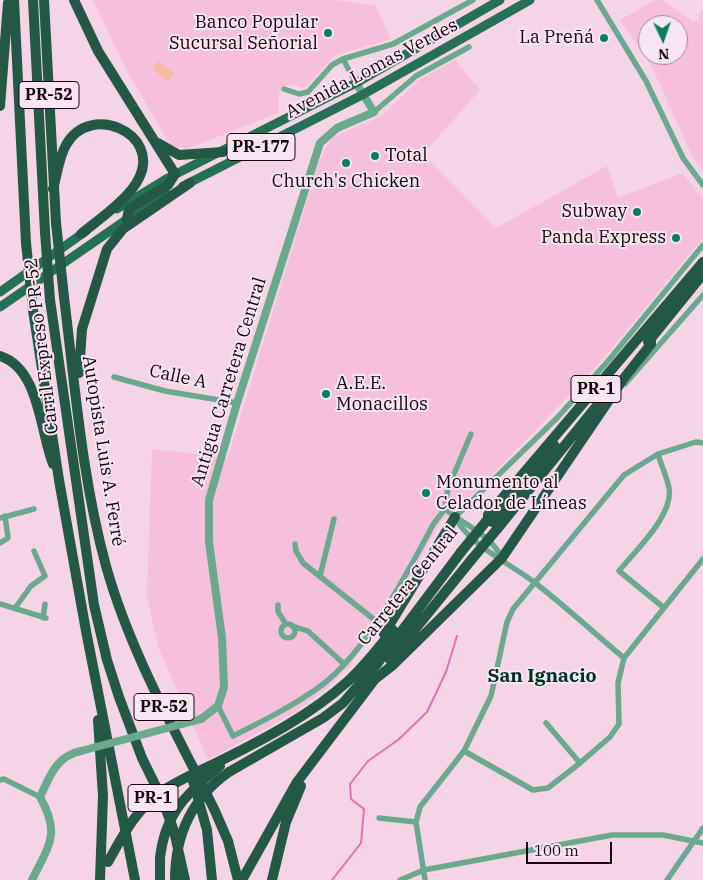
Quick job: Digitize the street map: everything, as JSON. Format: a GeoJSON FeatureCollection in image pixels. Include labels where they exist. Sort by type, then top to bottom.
{"type":"FeatureCollection","features":[{"type":"Feature","properties":{"kind":"highway"},"geometry":{"type":"LineString","coordinates":[[0,106],[9,0]]}},
{"type":"Feature","properties":{"kind":"highway","name":"PR-52"},"geometry":{"type":"LineString","coordinates":[[14,0],[26,243],[33,310],[59,480],[135,880]]}},
{"type":"Feature","properties":{"kind":"highway","name":"Carril Expreso PR-52"},"geometry":{"type":"LineString","coordinates":[[32,0],[50,300],[94,605],[107,660],[119,697],[142,758],[162,799],[174,831],[185,880]]}},
{"type":"Feature","properties":{"kind":"highway","name":"Autopista Luis A. Ferré"},"geometry":{"type":"LineString","coordinates":[[44,0],[56,223],[80,424],[97,531],[106,567],[128,630],[228,842],[240,880]]}},
{"type":"Feature","properties":{"kind":"highway"},"geometry":{"type":"LineString","coordinates":[[74,0],[98,51],[175,174],[168,186],[129,209],[127,219]]}},
{"type":"Feature","properties":{"kind":"highway"},"geometry":{"type":"LineString","coordinates":[[53,189],[64,147],[80,129],[98,124],[115,126],[127,131],[138,143],[142,154],[143,167],[136,183],[81,234]]}},
{"type":"Feature","properties":{"kind":"highway"},"geometry":{"type":"LineString","coordinates":[[153,139],[166,149],[180,155],[223,152]]}},
{"type":"Feature","properties":{"kind":"highway"},"geometry":{"type":"LineString","coordinates":[[80,424],[79,363],[82,329],[107,249],[123,229],[190,182]]}},
{"type":"Feature","properties":{"kind":"highway","name":"Carretera Central"},"geometry":{"type":"LineString","coordinates":[[240,880],[297,782],[375,679],[464,554],[703,262]]}},
{"type":"Feature","properties":{"kind":"highway","name":"Carretera Central"},"geometry":{"type":"LineString","coordinates":[[101,880],[108,862],[132,823],[150,801],[162,792],[222,762],[291,723],[332,694],[368,660],[492,522],[651,338],[703,274]]}},
{"type":"Feature","properties":{"kind":"highway"},"geometry":{"type":"LineString","coordinates":[[375,679],[393,665],[502,558],[612,395],[651,344],[651,338]]}},
{"type":"Feature","properties":{"kind":"highway"},"geometry":{"type":"LineString","coordinates":[[0,356],[14,362],[27,377],[46,446],[59,480]]}},
{"type":"Feature","properties":{"kind":"highway"},"geometry":{"type":"LineString","coordinates":[[368,660],[455,517]]}},
{"type":"Feature","properties":{"kind":"highway"},"geometry":{"type":"LineString","coordinates":[[175,880],[177,851],[187,820],[210,787],[229,772],[334,711],[350,696],[464,554]]}},
{"type":"Feature","properties":{"kind":"highway"},"geometry":{"type":"LineString","coordinates":[[96,682],[103,796],[101,880]]}},
{"type":"Feature","properties":{"kind":"highway"},"geometry":{"type":"LineString","coordinates":[[178,737],[207,830],[212,880]]}},
{"type":"Feature","properties":{"kind":"highway"},"geometry":{"type":"LineString","coordinates":[[272,880],[290,809],[315,758]]}},
{"type":"Feature","properties":{"kind":"highway"},"geometry":{"type":"LineString","coordinates":[[160,880],[160,858],[164,836],[177,806],[191,790],[222,762]]}},
{"type":"Feature","properties":{"kind":"main road","name":"Avenida Lomas Verdes"},"geometry":{"type":"LineString","coordinates":[[0,292],[145,190],[356,84],[500,0]]}},
{"type":"Feature","properties":{"kind":"main road","name":"Avenida Lomas Verdes"},"geometry":{"type":"LineString","coordinates":[[0,307],[152,202],[362,95],[530,0]]}},
{"type":"Feature","properties":{"kind":"street"},"geometry":{"type":"LineString","coordinates":[[284,89],[299,94],[308,92],[332,65],[343,59],[393,44],[473,0]]}},
{"type":"Feature","properties":{"kind":"street"},"geometry":{"type":"LineString","coordinates":[[597,0],[646,81],[683,158],[703,185]]}},
{"type":"Feature","properties":{"kind":"street"},"geometry":{"type":"LineString","coordinates":[[343,59],[362,95],[374,112],[416,76],[469,47]]}},
{"type":"Feature","properties":{"kind":"street","name":"Antigua Carretera Central"},"geometry":{"type":"LineString","coordinates":[[218,706],[224,687],[222,638],[208,542],[209,500],[237,403],[320,143],[337,128],[374,112]]}},
{"type":"Feature","properties":{"kind":"street"},"geometry":{"type":"LineString","coordinates":[[455,517],[512,464],[569,406],[703,246]]}},
{"type":"Feature","properties":{"kind":"street"},"geometry":{"type":"LineString","coordinates":[[612,395],[622,388],[703,295]]}},
{"type":"Feature","properties":{"kind":"street","name":"Calle A"},"geometry":{"type":"LineString","coordinates":[[114,377],[165,391],[237,403]]}},
{"type":"Feature","properties":{"kind":"street"},"geometry":{"type":"LineString","coordinates":[[40,797],[56,764],[62,757],[201,719],[218,706],[233,736],[322,684],[344,664],[376,621],[434,522],[445,509],[448,488],[471,434]]}},
{"type":"Feature","properties":{"kind":"street"},"geometry":{"type":"LineString","coordinates":[[426,880],[416,822],[420,807],[464,751],[491,696],[507,622],[513,609],[624,475],[658,454],[696,442],[703,443]]}},
{"type":"Feature","properties":{"kind":"street"},"geometry":{"type":"LineString","coordinates":[[658,454],[669,489],[668,505],[660,520],[619,571],[663,607]]}},
{"type":"Feature","properties":{"kind":"street"},"geometry":{"type":"LineString","coordinates":[[0,543],[8,538],[3,517],[34,509]]}},
{"type":"Feature","properties":{"kind":"street"},"geometry":{"type":"LineString","coordinates":[[445,509],[455,517],[460,528],[492,554],[502,558],[534,582],[624,658]]}},
{"type":"Feature","properties":{"kind":"street"},"geometry":{"type":"LineString","coordinates":[[320,576],[334,519]]}},
{"type":"Feature","properties":{"kind":"street"},"geometry":{"type":"LineString","coordinates":[[295,544],[296,551],[303,563],[376,621]]}},
{"type":"Feature","properties":{"kind":"street"},"geometry":{"type":"LineString","coordinates":[[15,608],[31,586],[46,576],[34,551]]}},
{"type":"Feature","properties":{"kind":"street"},"geometry":{"type":"LineString","coordinates":[[464,751],[533,790],[548,788],[580,763],[610,737],[619,724],[618,683],[624,658],[703,559]]}},
{"type":"Feature","properties":{"kind":"street"},"geometry":{"type":"LineString","coordinates":[[0,604],[44,618],[45,604]]}},
{"type":"Feature","properties":{"kind":"street"},"geometry":{"type":"LineString","coordinates":[[278,605],[278,612],[289,625],[308,631],[344,664]]}},
{"type":"Feature","properties":{"kind":"street"},"geometry":{"type":"LineString","coordinates":[[546,723],[580,763]]}},
{"type":"Feature","properties":{"kind":"street"},"geometry":{"type":"LineString","coordinates":[[0,780],[4,779],[40,797],[50,816],[52,839],[32,880]]}},
{"type":"Feature","properties":{"kind":"street"},"geometry":{"type":"LineString","coordinates":[[379,818],[416,822]]}},
{"type":"Feature","properties":{"kind":"street"},"geometry":{"type":"LineString","coordinates":[[667,880],[703,828]]}},
{"type":"Feature","properties":{"kind":"street"},"geometry":{"type":"LineString","coordinates":[[400,880],[424,870],[612,835],[663,835],[703,842]]}},
{"type":"Feature","properties":{"kind":"shaded area"},"geometry":{"type":"Polygon","coordinates":[[[93,0],[335,0],[375,5],[391,39],[334,56],[306,87],[286,85],[279,93],[278,113],[187,149],[171,146],[127,71],[93,0]]]}},
{"type":"Feature","properties":{"kind":"shaded area"},"geometry":{"type":"Polygon","coordinates":[[[655,0],[663,0],[684,15],[638,15],[638,46],[620,20],[655,0]]]}},
{"type":"Feature","properties":{"kind":"shaded area"},"geometry":{"type":"Polygon","coordinates":[[[703,9],[703,173],[693,158],[651,65],[688,65],[688,18],[694,22],[703,9]]]}},
{"type":"Feature","properties":{"kind":"shaded area"},"geometry":{"type":"Polygon","coordinates":[[[455,60],[480,90],[423,154],[496,228],[607,166],[618,198],[682,173],[703,197],[703,238],[599,364],[500,467],[463,503],[441,521],[411,575],[349,667],[326,689],[291,715],[208,760],[158,647],[147,595],[152,449],[212,456],[227,460],[319,162],[331,138],[382,116],[419,80],[455,60]]]}},
{"type":"Feature","properties":{"kind":"shaded area"},"geometry":{"type":"Polygon","coordinates":[[[158,61],[174,73],[168,81],[152,69],[158,61]]]}},
{"type":"Feature","properties":{"kind":"waterway"},"geometry":{"type":"LineString","coordinates":[[332,880],[361,843],[364,809],[351,799],[350,784],[368,761],[398,740],[427,712],[446,672],[457,636]]}},
{"type":"Feature","properties":{"kind":"place","name":"Banco Popular Sucursal Señorial"},"geometry":{"type":"Point","coordinates":[328,33]}},
{"type":"Feature","properties":{"kind":"place","name":"La Preñá"},"geometry":{"type":"Point","coordinates":[604,38]}},
{"type":"Feature","properties":{"kind":"place","name":"Total"},"geometry":{"type":"Point","coordinates":[375,156]}},
{"type":"Feature","properties":{"kind":"place","name":"Church's Chicken"},"geometry":{"type":"Point","coordinates":[346,163]}},
{"type":"Feature","properties":{"kind":"place","name":"Subway"},"geometry":{"type":"Point","coordinates":[637,212]}},
{"type":"Feature","properties":{"kind":"place","name":"Panda Express"},"geometry":{"type":"Point","coordinates":[676,238]}},
{"type":"Feature","properties":{"kind":"place","name":"A.E.E. Monacillos"},"geometry":{"type":"Point","coordinates":[326,394]}},
{"type":"Feature","properties":{"kind":"place","name":"Monumento al Celador de Líneas"},"geometry":{"type":"Point","coordinates":[426,493]}},
{"type":"Feature","properties":{"kind":"district","name":"San Ignacio"},"geometry":{"type":"Point","coordinates":[542,677]}}]}
